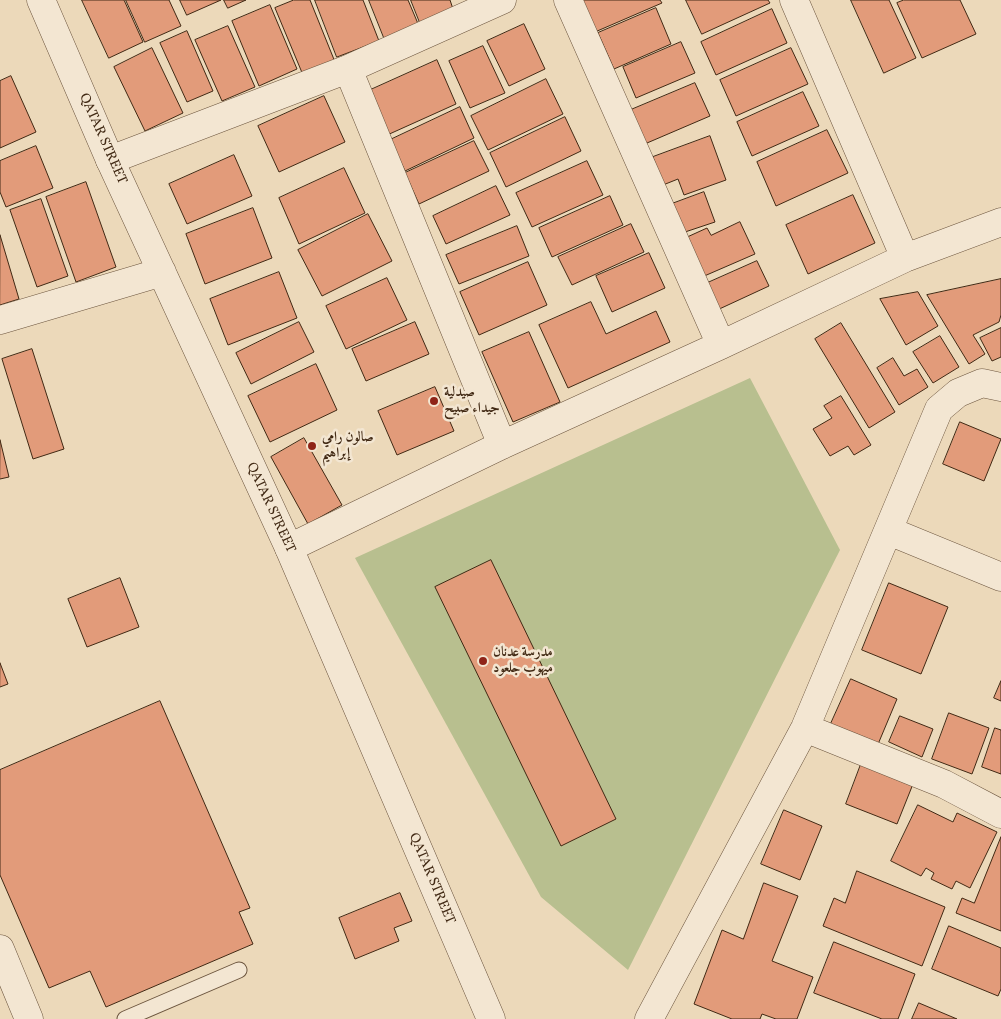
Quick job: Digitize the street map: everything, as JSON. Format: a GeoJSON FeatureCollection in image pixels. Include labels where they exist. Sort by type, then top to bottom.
{"type":"FeatureCollection","features":[{"type":"Feature","properties":{"kind":"street","name":"QATAR STREET"},"geometry":{"type":"LineString","coordinates":[[41,0],[110,160],[289,548],[492,1019]]}},
{"type":"Feature","properties":{"kind":"street"},"geometry":{"type":"LineString","coordinates":[[110,160],[348,68],[502,0]]}},
{"type":"Feature","properties":{"kind":"street"},"geometry":{"type":"LineString","coordinates":[[568,0],[720,345]]}},
{"type":"Feature","properties":{"kind":"street"},"geometry":{"type":"LineString","coordinates":[[794,0],[905,258]]}},
{"type":"Feature","properties":{"kind":"street"},"geometry":{"type":"LineString","coordinates":[[348,68],[502,444]]}},
{"type":"Feature","properties":{"kind":"street"},"geometry":{"type":"LineString","coordinates":[[289,548],[502,444],[905,258],[1001,222]]}},
{"type":"Feature","properties":{"kind":"street"},"geometry":{"type":"LineString","coordinates":[[0,320],[162,272]]}},
{"type":"Feature","properties":{"kind":"street"},"geometry":{"type":"LineString","coordinates":[[649,1019],[804,728],[889,531],[939,409],[958,393],[982,383],[1001,387]]}},
{"type":"Feature","properties":{"kind":"street"},"geometry":{"type":"LineString","coordinates":[[889,531],[1001,578]]}},
{"type":"Feature","properties":{"kind":"street"},"geometry":{"type":"LineString","coordinates":[[804,728],[944,784],[1001,814]]}},
{"type":"Feature","properties":{"kind":"street"},"geometry":{"type":"LineString","coordinates":[[0,949],[29,1019]]}},
{"type":"Feature","properties":{"kind":"lane"},"geometry":{"type":"LineString","coordinates":[[125,1019],[239,970]]}},
{"type":"Feature","properties":{"kind":"green space"},"geometry":{"type":"Polygon","coordinates":[[[750,378],[840,550],[628,970],[541,897],[355,558],[750,378]]]}},
{"type":"Feature","properties":{"kind":"building"},"geometry":{"type":"Polygon","coordinates":[[[82,0],[124,0],[143,42],[109,58],[82,0]]]}},
{"type":"Feature","properties":{"kind":"building"},"geometry":{"type":"Polygon","coordinates":[[[126,0],[169,0],[181,26],[145,42],[126,0]]]}},
{"type":"Feature","properties":{"kind":"building"},"geometry":{"type":"Polygon","coordinates":[[[180,0],[221,0],[187,15],[180,0]]]}},
{"type":"Feature","properties":{"kind":"building"},"geometry":{"type":"Polygon","coordinates":[[[224,0],[246,0],[228,8],[224,0]]]}},
{"type":"Feature","properties":{"kind":"building"},"geometry":{"type":"Polygon","coordinates":[[[294,0],[310,0],[335,62],[303,75],[275,8],[294,0]]]}},
{"type":"Feature","properties":{"kind":"building"},"geometry":{"type":"Polygon","coordinates":[[[315,0],[363,0],[379,41],[337,57],[315,0]]]}},
{"type":"Feature","properties":{"kind":"building"},"geometry":{"type":"Polygon","coordinates":[[[369,0],[408,0],[419,26],[385,40],[369,0]]]}},
{"type":"Feature","properties":{"kind":"building"},"geometry":{"type":"Polygon","coordinates":[[[411,0],[450,0],[454,12],[421,25],[411,0]]]}},
{"type":"Feature","properties":{"kind":"building"},"geometry":{"type":"Polygon","coordinates":[[[581,0],[660,0],[662,3],[595,32],[581,0]]]}},
{"type":"Feature","properties":{"kind":"building"},"geometry":{"type":"Polygon","coordinates":[[[686,0],[768,0],[770,3],[702,34],[686,0]]]}},
{"type":"Feature","properties":{"kind":"building"},"geometry":{"type":"Polygon","coordinates":[[[851,0],[889,0],[916,58],[884,73],[851,0]]]}},
{"type":"Feature","properties":{"kind":"building"},"geometry":{"type":"Polygon","coordinates":[[[904,0],[960,0],[976,34],[922,58],[897,3],[904,0]]]}},
{"type":"Feature","properties":{"kind":"building"},"geometry":{"type":"Polygon","coordinates":[[[270,5],[297,69],[259,86],[232,21],[270,5]]]}},
{"type":"Feature","properties":{"kind":"building"},"geometry":{"type":"Polygon","coordinates":[[[656,8],[671,44],[614,69],[598,33],[656,8]]]}},
{"type":"Feature","properties":{"kind":"building"},"geometry":{"type":"Polygon","coordinates":[[[772,9],[787,43],[716,75],[701,42],[772,9]]]}},
{"type":"Feature","properties":{"kind":"building"},"geometry":{"type":"Polygon","coordinates":[[[524,24],[545,69],[509,86],[487,41],[524,24]]]}},
{"type":"Feature","properties":{"kind":"building"},"geometry":{"type":"Polygon","coordinates":[[[228,26],[255,87],[222,101],[195,40],[228,26]]]}},
{"type":"Feature","properties":{"kind":"building"},"geometry":{"type":"Polygon","coordinates":[[[187,31],[213,91],[187,102],[160,43],[187,31]]]}},
{"type":"Feature","properties":{"kind":"building"},"geometry":{"type":"Polygon","coordinates":[[[681,42],[695,73],[636,98],[623,67],[681,42]]]}},
{"type":"Feature","properties":{"kind":"building"},"geometry":{"type":"Polygon","coordinates":[[[483,46],[505,93],[470,108],[449,61],[483,46]]]}},
{"type":"Feature","properties":{"kind":"building"},"geometry":{"type":"Polygon","coordinates":[[[152,48],[183,113],[145,131],[114,67],[152,48]]]}},
{"type":"Feature","properties":{"kind":"building"},"geometry":{"type":"Polygon","coordinates":[[[791,48],[808,84],[736,116],[720,80],[791,48]]]}},
{"type":"Feature","properties":{"kind":"building"},"geometry":{"type":"Polygon","coordinates":[[[437,60],[456,104],[385,136],[366,92],[437,60]]]}},
{"type":"Feature","properties":{"kind":"building"},"geometry":{"type":"Polygon","coordinates":[[[11,76],[36,132],[0,148],[0,81],[11,76]]]}},
{"type":"Feature","properties":{"kind":"building"},"geometry":{"type":"Polygon","coordinates":[[[546,79],[563,114],[488,150],[471,116],[546,79]]]}},
{"type":"Feature","properties":{"kind":"building"},"geometry":{"type":"Polygon","coordinates":[[[695,83],[710,116],[640,146],[626,112],[695,83]]]}},
{"type":"Feature","properties":{"kind":"building"},"geometry":{"type":"Polygon","coordinates":[[[803,92],[819,126],[752,156],[737,122],[803,92]]]}},
{"type":"Feature","properties":{"kind":"building"},"geometry":{"type":"Polygon","coordinates":[[[324,96],[345,142],[279,172],[258,126],[324,96]]]}},
{"type":"Feature","properties":{"kind":"building"},"geometry":{"type":"Polygon","coordinates":[[[460,107],[474,138],[405,171],[390,140],[460,107]]]}},
{"type":"Feature","properties":{"kind":"building"},"geometry":{"type":"Polygon","coordinates":[[[565,117],[581,151],[506,187],[490,153],[565,117]]]}},
{"type":"Feature","properties":{"kind":"building"},"geometry":{"type":"Polygon","coordinates":[[[827,130],[848,173],[776,206],[757,162],[827,130]]]}},
{"type":"Feature","properties":{"kind":"building"},"geometry":{"type":"Polygon","coordinates":[[[710,136],[726,180],[684,195],[678,179],[663,185],[653,157],[710,136]]]}},
{"type":"Feature","properties":{"kind":"building"},"geometry":{"type":"Polygon","coordinates":[[[474,141],[489,171],[419,204],[405,173],[474,141]]]}},
{"type":"Feature","properties":{"kind":"building"},"geometry":{"type":"Polygon","coordinates":[[[36,146],[53,188],[6,207],[0,192],[0,161],[36,146]]]}},
{"type":"Feature","properties":{"kind":"building"},"geometry":{"type":"Polygon","coordinates":[[[234,155],[252,196],[187,224],[169,184],[234,155]]]}},
{"type":"Feature","properties":{"kind":"building"},"geometry":{"type":"Polygon","coordinates":[[[587,161],[603,195],[532,227],[516,193],[587,161]]]}},
{"type":"Feature","properties":{"kind":"building"},"geometry":{"type":"Polygon","coordinates":[[[344,168],[365,213],[299,244],[279,198],[344,168]]]}},
{"type":"Feature","properties":{"kind":"building"},"geometry":{"type":"Polygon","coordinates":[[[86,182],[116,267],[76,282],[46,197],[86,182]]]}},
{"type":"Feature","properties":{"kind":"building"},"geometry":{"type":"Polygon","coordinates":[[[496,186],[510,215],[446,244],[433,216],[496,186]]]}},
{"type":"Feature","properties":{"kind":"building"},"geometry":{"type":"Polygon","coordinates":[[[704,192],[715,222],[679,234],[669,205],[704,192]]]}},
{"type":"Feature","properties":{"kind":"building"},"geometry":{"type":"Polygon","coordinates":[[[853,195],[875,243],[808,274],[786,225],[853,195]]]}},
{"type":"Feature","properties":{"kind":"building"},"geometry":{"type":"Polygon","coordinates":[[[610,196],[623,225],[552,257],[539,228],[610,196]]]}},
{"type":"Feature","properties":{"kind":"building"},"geometry":{"type":"Polygon","coordinates":[[[41,199],[68,276],[37,287],[10,210],[41,199]]]}},
{"type":"Feature","properties":{"kind":"building"},"geometry":{"type":"Polygon","coordinates":[[[253,208],[272,258],[205,284],[186,234],[253,208]]]}},
{"type":"Feature","properties":{"kind":"building"},"geometry":{"type":"Polygon","coordinates":[[[368,214],[392,261],[322,296],[298,250],[368,214]]]}},
{"type":"Feature","properties":{"kind":"building"},"geometry":{"type":"Polygon","coordinates":[[[740,222],[755,254],[702,277],[685,238],[707,228],[711,235],[740,222]]]}},
{"type":"Feature","properties":{"kind":"building"},"geometry":{"type":"Polygon","coordinates":[[[631,224],[644,252],[572,285],[558,257],[631,224]]]}},
{"type":"Feature","properties":{"kind":"building"},"geometry":{"type":"Polygon","coordinates":[[[517,226],[529,256],[459,284],[446,255],[517,226]]]}},
{"type":"Feature","properties":{"kind":"building"},"geometry":{"type":"Polygon","coordinates":[[[0,235],[19,299],[0,305],[0,235]]]}},
{"type":"Feature","properties":{"kind":"building"},"geometry":{"type":"Polygon","coordinates":[[[649,253],[665,288],[612,312],[596,276],[649,253]]]}},
{"type":"Feature","properties":{"kind":"building"},"geometry":{"type":"Polygon","coordinates":[[[757,261],[769,286],[715,311],[703,285],[757,261]]]}},
{"type":"Feature","properties":{"kind":"building"},"geometry":{"type":"Polygon","coordinates":[[[528,262],[547,305],[479,335],[460,292],[528,262]]]}},
{"type":"Feature","properties":{"kind":"building"},"geometry":{"type":"Polygon","coordinates":[[[279,272],[297,318],[228,345],[210,299],[279,272]]]}},
{"type":"Feature","properties":{"kind":"building"},"geometry":{"type":"Polygon","coordinates":[[[387,278],[407,320],[346,349],[326,306],[387,278]]]}},
{"type":"Feature","properties":{"kind":"building"},"geometry":{"type":"Polygon","coordinates":[[[1001,279],[1001,315],[999,322],[973,335],[985,354],[969,364],[927,295],[1001,279]]]}},
{"type":"Feature","properties":{"kind":"building"},"geometry":{"type":"Polygon","coordinates":[[[918,292],[938,326],[906,345],[880,299],[918,292]]]}},
{"type":"Feature","properties":{"kind":"building"},"geometry":{"type":"Polygon","coordinates":[[[591,302],[606,334],[656,311],[670,342],[568,388],[539,325],[591,302]]]}},
{"type":"Feature","properties":{"kind":"building"},"geometry":{"type":"Polygon","coordinates":[[[299,322],[314,352],[251,384],[236,353],[299,322]]]}},
{"type":"Feature","properties":{"kind":"building"},"geometry":{"type":"Polygon","coordinates":[[[415,322],[429,354],[366,381],[352,349],[415,322]]]}},
{"type":"Feature","properties":{"kind":"building"},"geometry":{"type":"Polygon","coordinates":[[[841,323],[895,412],[869,428],[815,339],[841,323]]]}},
{"type":"Feature","properties":{"kind":"building"},"geometry":{"type":"Polygon","coordinates":[[[1001,328],[1001,357],[992,361],[980,338],[1001,328]]]}},
{"type":"Feature","properties":{"kind":"building"},"geometry":{"type":"Polygon","coordinates":[[[529,332],[560,402],[513,422],[482,352],[529,332]]]}},
{"type":"Feature","properties":{"kind":"building"},"geometry":{"type":"Polygon","coordinates":[[[940,336],[959,367],[933,383],[913,352],[940,336]]]}},
{"type":"Feature","properties":{"kind":"building"},"geometry":{"type":"Polygon","coordinates":[[[32,349],[64,449],[33,459],[2,359],[32,349]]]}},
{"type":"Feature","properties":{"kind":"building"},"geometry":{"type":"Polygon","coordinates":[[[893,358],[904,376],[917,369],[928,387],[899,405],[877,368],[893,358]]]}},
{"type":"Feature","properties":{"kind":"building"},"geometry":{"type":"Polygon","coordinates":[[[316,364],[337,410],[270,442],[248,396],[316,364]]]}},
{"type":"Feature","properties":{"kind":"building"},"geometry":{"type":"Polygon","coordinates":[[[435,387],[454,431],[397,455],[378,411],[435,387]]]}},
{"type":"Feature","properties":{"kind":"building"},"geometry":{"type":"Polygon","coordinates":[[[841,396],[871,445],[854,455],[848,446],[830,456],[813,429],[832,418],[824,406],[841,396]]]}},
{"type":"Feature","properties":{"kind":"building"},"geometry":{"type":"Polygon","coordinates":[[[960,422],[1001,439],[984,481],[943,464],[960,422]]]}},
{"type":"Feature","properties":{"kind":"building"},"geometry":{"type":"Polygon","coordinates":[[[304,438],[342,505],[308,524],[271,457],[304,438]]]}},
{"type":"Feature","properties":{"kind":"building"},"geometry":{"type":"Polygon","coordinates":[[[0,440],[9,477],[0,479],[0,440]]]}},
{"type":"Feature","properties":{"kind":"building"},"geometry":{"type":"Polygon","coordinates":[[[491,560],[616,819],[561,846],[435,587],[491,560]]]}},
{"type":"Feature","properties":{"kind":"building"},"geometry":{"type":"Polygon","coordinates":[[[120,578],[139,627],[87,647],[68,599],[120,578]]]}},
{"type":"Feature","properties":{"kind":"building"},"geometry":{"type":"Polygon","coordinates":[[[889,583],[948,607],[921,674],[862,650],[889,583]]]}},
{"type":"Feature","properties":{"kind":"building"},"geometry":{"type":"Polygon","coordinates":[[[0,663],[8,684],[0,687],[0,663]]]}},
{"type":"Feature","properties":{"kind":"building"},"geometry":{"type":"Polygon","coordinates":[[[851,679],[897,699],[876,749],[829,728],[851,679]]]}},
{"type":"Feature","properties":{"kind":"building"},"geometry":{"type":"Polygon","coordinates":[[[1001,681],[1001,701],[994,698],[1001,681]]]}},
{"type":"Feature","properties":{"kind":"building"},"geometry":{"type":"Polygon","coordinates":[[[160,701],[250,908],[239,912],[253,944],[106,1007],[90,971],[49,988],[0,875],[0,770],[160,701]]]}},
{"type":"Feature","properties":{"kind":"building"},"geometry":{"type":"Polygon","coordinates":[[[949,713],[989,728],[972,774],[932,759],[949,713]]]}},
{"type":"Feature","properties":{"kind":"building"},"geometry":{"type":"Polygon","coordinates":[[[900,716],[933,729],[922,757],[889,742],[900,716]]]}},
{"type":"Feature","properties":{"kind":"building"},"geometry":{"type":"Polygon","coordinates":[[[995,728],[1001,730],[1001,774],[982,767],[995,728]]]}},
{"type":"Feature","properties":{"kind":"building"},"geometry":{"type":"Polygon","coordinates":[[[863,759],[915,779],[897,824],[846,804],[863,759]]]}},
{"type":"Feature","properties":{"kind":"building"},"geometry":{"type":"Polygon","coordinates":[[[918,805],[953,822],[957,813],[997,832],[970,888],[956,881],[952,889],[931,879],[934,873],[926,868],[921,876],[891,861],[918,805]]]}},
{"type":"Feature","properties":{"kind":"building"},"geometry":{"type":"Polygon","coordinates":[[[784,810],[822,826],[800,880],[761,864],[784,810]]]}},
{"type":"Feature","properties":{"kind":"building"},"geometry":{"type":"Polygon","coordinates":[[[1001,837],[1001,931],[956,913],[962,898],[974,903],[1001,837]]]}},
{"type":"Feature","properties":{"kind":"building"},"geometry":{"type":"Polygon","coordinates":[[[857,871],[945,907],[922,966],[823,926],[834,898],[845,903],[857,871]]]}},
{"type":"Feature","properties":{"kind":"building"},"geometry":{"type":"Polygon","coordinates":[[[764,883],[798,896],[772,961],[813,977],[797,1019],[776,1019],[762,1014],[760,1019],[732,1019],[694,1004],[722,930],[743,939],[764,883]]]}},
{"type":"Feature","properties":{"kind":"building"},"geometry":{"type":"Polygon","coordinates":[[[400,893],[412,921],[394,928],[399,941],[355,959],[339,918],[400,893]]]}},
{"type":"Feature","properties":{"kind":"building"},"geometry":{"type":"Polygon","coordinates":[[[949,926],[1001,948],[1001,989],[998,996],[932,969],[949,926]]]}},
{"type":"Feature","properties":{"kind":"building"},"geometry":{"type":"Polygon","coordinates":[[[834,942],[915,974],[898,1019],[882,1019],[814,993],[834,942]]]}},
{"type":"Feature","properties":{"kind":"building"},"geometry":{"type":"Polygon","coordinates":[[[919,1003],[957,1019],[912,1019],[919,1003]]]}},
{"type":"Feature","properties":{"kind":"place","name":"صيدلية جيداء صبيح"},"geometry":{"type":"Point","coordinates":[434,401]}},
{"type":"Feature","properties":{"kind":"place","name":"صالون رامي إبراهيم"},"geometry":{"type":"Point","coordinates":[312,446]}},
{"type":"Feature","properties":{"kind":"place","name":"مدرسة عدنان ميهوب جلعود"},"geometry":{"type":"Point","coordinates":[483,661]}}]}
